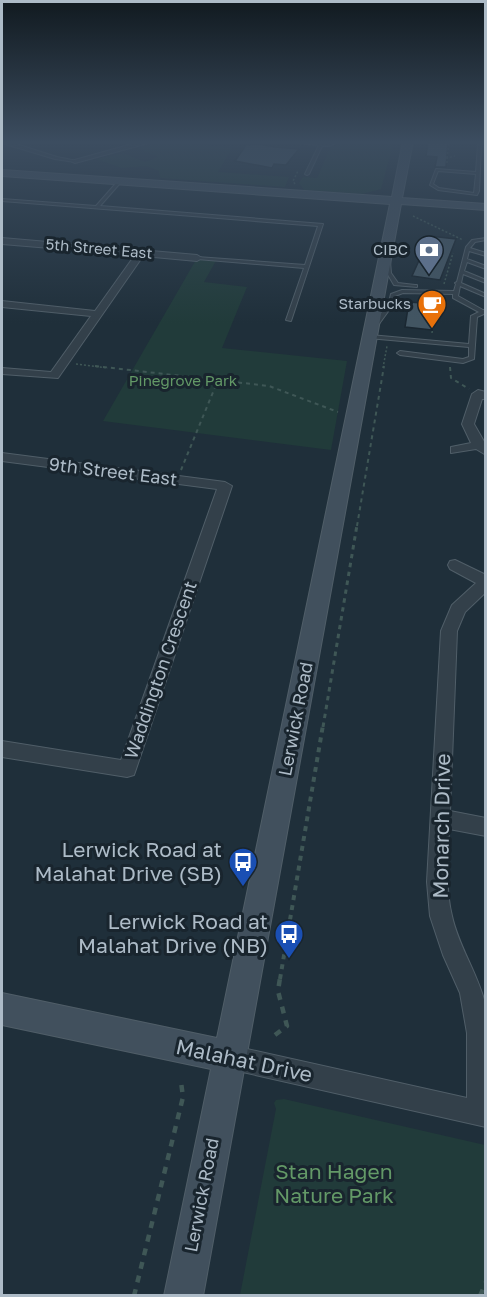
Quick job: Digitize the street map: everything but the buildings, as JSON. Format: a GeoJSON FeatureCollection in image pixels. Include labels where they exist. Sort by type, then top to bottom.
{"type":"FeatureCollection","features":[{"type":"Feature","properties":{"kind":"main road"},"geometry":{"type":"LineString","coordinates":[[347,202],[381,213],[391,227],[410,215],[443,207],[486,207]]}},
{"type":"Feature","properties":{"kind":"main road"},"geometry":{"type":"LineString","coordinates":[[388,202],[486,213]]}},
{"type":"Feature","properties":{"kind":"main road","name":"Lerwick Road"},"geometry":{"type":"LineString","coordinates":[[183,1296],[395,202]]}},
{"type":"Feature","properties":{"kind":"main road"},"geometry":{"type":"LineString","coordinates":[[427,202],[443,207]]}},
{"type":"Feature","properties":{"kind":"main road","name":"Malahat Drive"},"geometry":{"type":"LineString","coordinates":[[2,1010],[229,1057]]}},
{"type":"Feature","properties":{"kind":"street","name":"5th Street East"},"geometry":{"type":"LineString","coordinates":[[2,241],[197,258]]}},
{"type":"Feature","properties":{"kind":"street"},"geometry":{"type":"LineString","coordinates":[[2,371],[54,376],[141,253]]}},
{"type":"Feature","properties":{"kind":"street"},"geometry":{"type":"LineString","coordinates":[[2,304],[97,314]]}},
{"type":"Feature","properties":{"kind":"street"},"geometry":{"type":"LineString","coordinates":[[456,450],[482,448],[468,424],[482,395]]}},
{"type":"Feature","properties":{"kind":"street","name":"9th Street East"},"geometry":{"type":"LineString","coordinates":[[2,457],[225,486]]}},
{"type":"Feature","properties":{"kind":"street","name":"Waddington Crescent"},"geometry":{"type":"LineString","coordinates":[[2,749],[126,769],[225,486]]}},
{"type":"Feature","properties":{"kind":"street"},"geometry":{"type":"LineString","coordinates":[[455,565],[486,582]]}},
{"type":"Feature","properties":{"kind":"street","name":"Monarch Drive"},"geometry":{"type":"LineString","coordinates":[[483,1114],[479,1033],[471,992],[454,955],[441,916],[437,882],[449,630],[458,609],[486,582]]}},
{"type":"Feature","properties":{"kind":"street"},"geometry":{"type":"LineString","coordinates":[[440,818],[486,827]]}},
{"type":"Feature","properties":{"kind":"street","name":"Malahat Drive"},"geometry":{"type":"LineString","coordinates":[[229,1057],[483,1114]]}},
{"type":"Feature","properties":{"kind":"lane"},"geometry":{"type":"LineString","coordinates":[[23,202],[321,225],[289,320]]}},
{"type":"Feature","properties":{"kind":"lane"},"geometry":{"type":"LineString","coordinates":[[97,207],[102,202]]}},
{"type":"Feature","properties":{"kind":"lane"},"geometry":{"type":"LineString","coordinates":[[484,311],[455,297],[467,249],[472,243],[486,239]]}},
{"type":"Feature","properties":{"kind":"lane"},"geometry":{"type":"LineString","coordinates":[[387,248],[389,273],[396,284],[456,292]]}},
{"type":"Feature","properties":{"kind":"lane"},"geometry":{"type":"LineString","coordinates":[[467,249],[486,255]]}},
{"type":"Feature","properties":{"kind":"lane"},"geometry":{"type":"LineString","coordinates":[[197,258],[307,267]]}},
{"type":"Feature","properties":{"kind":"lane"},"geometry":{"type":"LineString","coordinates":[[464,258],[486,268]]}},
{"type":"Feature","properties":{"kind":"lane"},"geometry":{"type":"LineString","coordinates":[[461,271],[486,282]]}},
{"type":"Feature","properties":{"kind":"lane"},"geometry":{"type":"LineString","coordinates":[[457,283],[486,296]]}},
{"type":"Feature","properties":{"kind":"lane"},"geometry":{"type":"LineString","coordinates":[[456,292],[402,291],[393,294],[392,302],[371,333],[388,339],[472,346]]}},
{"type":"Feature","properties":{"kind":"lane"},"geometry":{"type":"LineString","coordinates":[[400,353],[463,361],[472,358],[474,316],[484,311]]}},
{"type":"Feature","properties":{"kind":"path"},"geometry":{"type":"LineString","coordinates":[[410,215],[472,243]]}},
{"type":"Feature","properties":{"kind":"path"},"geometry":{"type":"LineString","coordinates":[[442,288],[453,253]]}},
{"type":"Feature","properties":{"kind":"path"},"geometry":{"type":"LineString","coordinates":[[432,338],[437,296]]}},
{"type":"Feature","properties":{"kind":"path"},"geometry":{"type":"LineString","coordinates":[[276,1035],[287,1026],[278,991],[388,339]]}},
{"type":"Feature","properties":{"kind":"path"},"geometry":{"type":"LineString","coordinates":[[450,360],[451,378],[482,395]]}},
{"type":"Feature","properties":{"kind":"path"},"geometry":{"type":"LineString","coordinates":[[64,362],[269,386],[338,412]]}},
{"type":"Feature","properties":{"kind":"path"},"geometry":{"type":"LineString","coordinates":[[176,480],[218,380]]}},
{"type":"Feature","properties":{"kind":"path"},"geometry":{"type":"LineString","coordinates":[[134,1296],[183,1097],[181,1082]]}},
{"type":"Feature","properties":{"kind":"path"},"geometry":{"type":"LineString","coordinates":[[480,1296],[486,1282]]}},
{"type":"Feature","properties":{"kind":"green space","name":"Pinegrove Park"},"geometry":{"type":"Polygon","coordinates":[[[197,258],[217,259],[204,282],[247,287],[222,348],[347,361],[331,450],[103,421],[197,258]]]}},
{"type":"Feature","properties":{"kind":"green space","name":"Stan Hagen Nature Park"},"geometry":{"type":"Polygon","coordinates":[[[284,1099],[485,1145],[485,1295],[240,1295],[276,1109],[274,1103],[276,1100],[284,1099]]]}},
{"type":"Feature","properties":{"kind":"place","name":"CIBC"},"geometry":{"type":"Point","coordinates":[429,276]}},
{"type":"Feature","properties":{"kind":"place","name":"Starbucks"},"geometry":{"type":"Point","coordinates":[432,330]}},
{"type":"Feature","properties":{"kind":"place","name":"Lerwick Road at Malahat Drive (SB)"},"geometry":{"type":"Point","coordinates":[243,888]}},
{"type":"Feature","properties":{"kind":"place","name":"Lerwick Road at Malahat Drive (NB)"},"geometry":{"type":"Point","coordinates":[289,960]}}]}
